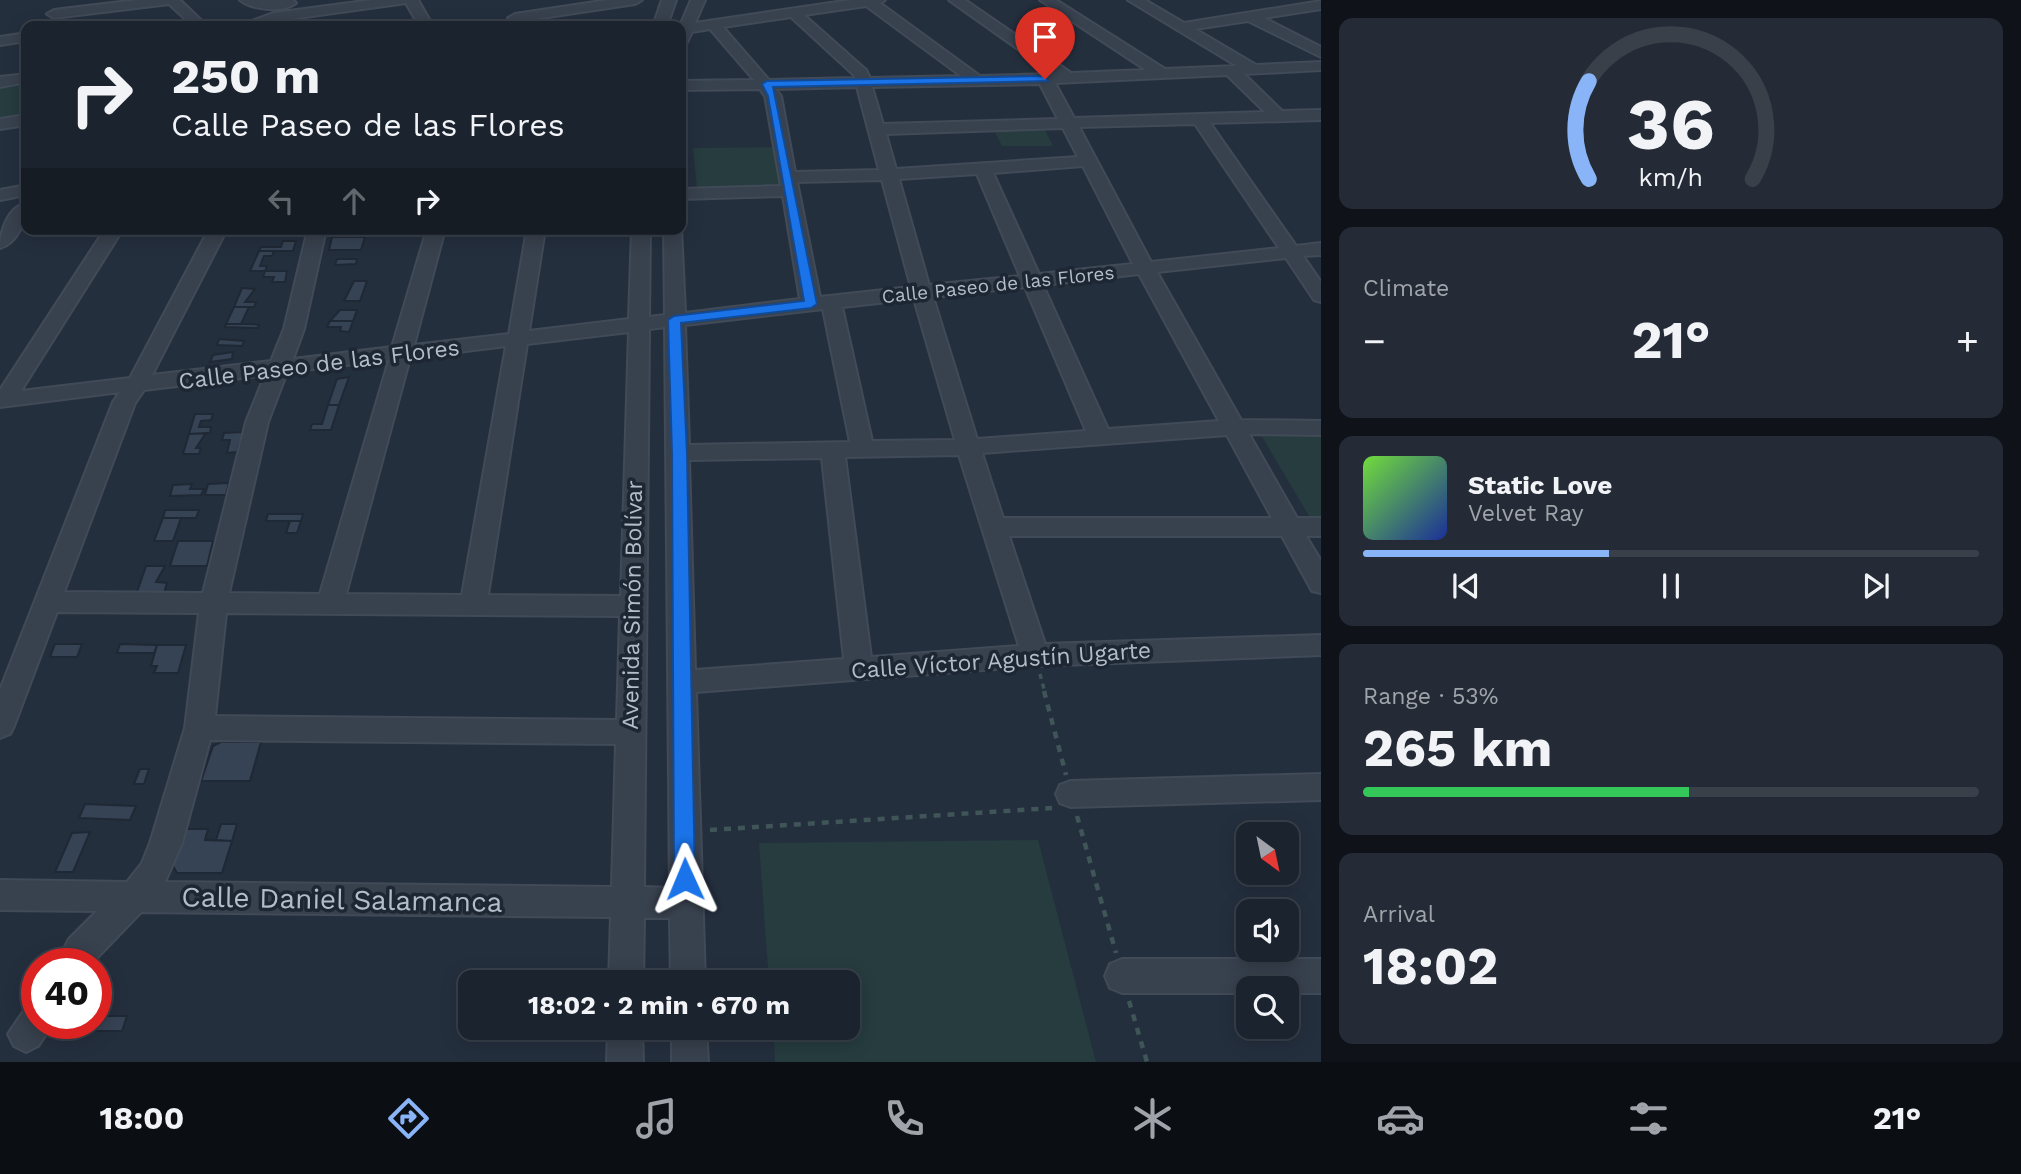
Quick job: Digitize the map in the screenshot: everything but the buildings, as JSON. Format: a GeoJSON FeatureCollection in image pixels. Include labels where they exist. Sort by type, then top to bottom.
{"type":"FeatureCollection","features":[{"type":"Feature","properties":{"kind":"street"},"geometry":{"type":"LineString","coordinates":[[54,13],[172,0],[191,21]]}},
{"type":"Feature","properties":{"kind":"street"},"geometry":{"type":"LineString","coordinates":[[247,0],[267,5],[314,0]]}},
{"type":"Feature","properties":{"kind":"street"},"geometry":{"type":"LineString","coordinates":[[261,21],[402,0]]}},
{"type":"Feature","properties":{"kind":"street"},"geometry":{"type":"LineString","coordinates":[[411,0],[423,21]]}},
{"type":"Feature","properties":{"kind":"street"},"geometry":{"type":"LineString","coordinates":[[515,18],[635,0]]}},
{"type":"Feature","properties":{"kind":"street"},"geometry":{"type":"LineString","coordinates":[[662,21],[669,0]]}},
{"type":"Feature","properties":{"kind":"street"},"geometry":{"type":"LineString","coordinates":[[686,28],[698,0]]}},
{"type":"Feature","properties":{"kind":"street"},"geometry":{"type":"LineString","coordinates":[[956,0],[1067,77]]}},
{"type":"Feature","properties":{"kind":"street"},"geometry":{"type":"LineString","coordinates":[[1047,0],[1161,73]]}},
{"type":"Feature","properties":{"kind":"street"},"geometry":{"type":"LineString","coordinates":[[1135,0],[1255,70]]}},
{"type":"Feature","properties":{"kind":"street"},"geometry":{"type":"LineString","coordinates":[[686,34],[713,25],[873,1],[976,80]]}},
{"type":"Feature","properties":{"kind":"street"},"geometry":{"type":"LineString","coordinates":[[1182,27],[1321,5]]}},
{"type":"Feature","properties":{"kind":"street"},"geometry":{"type":"LineString","coordinates":[[794,13],[861,73],[887,175],[967,447],[1035,655]]}},
{"type":"Feature","properties":{"kind":"street"},"geometry":{"type":"LineString","coordinates":[[1252,17],[1321,53]]}},
{"type":"Feature","properties":{"kind":"street"},"geometry":{"type":"LineString","coordinates":[[713,25],[767,84],[773,96],[788,184],[863,450]]}},
{"type":"Feature","properties":{"kind":"street"},"geometry":{"type":"LineString","coordinates":[[0,41],[21,38]]}},
{"type":"Feature","properties":{"kind":"street"},"geometry":{"type":"LineString","coordinates":[[686,86],[1045,79],[1321,66]]}},
{"type":"Feature","properties":{"kind":"street"},"geometry":{"type":"LineString","coordinates":[[1232,71],[1279,117]]}},
{"type":"Feature","properties":{"kind":"street"},"geometry":{"type":"LineString","coordinates":[[0,82],[21,79]]}},
{"type":"Feature","properties":{"kind":"street"},"geometry":{"type":"LineString","coordinates":[[1045,79],[1145,268],[1321,584]]}},
{"type":"Feature","properties":{"kind":"street"},"geometry":{"type":"LineString","coordinates":[[877,129],[1279,117],[1318,119]]}},
{"type":"Feature","properties":{"kind":"street"},"geometry":{"type":"LineString","coordinates":[[0,124],[21,121]]}},
{"type":"Feature","properties":{"kind":"street"},"geometry":{"type":"LineString","coordinates":[[1200,121],[1321,296]]}},
{"type":"Feature","properties":{"kind":"street"},"geometry":{"type":"LineString","coordinates":[[686,194],[887,175],[1088,161]]}},
{"type":"Feature","properties":{"kind":"street"},"geometry":{"type":"LineString","coordinates":[[983,168],[1100,437]]}},
{"type":"Feature","properties":{"kind":"street"},"geometry":{"type":"LineString","coordinates":[[0,195],[21,191]]}},
{"type":"Feature","properties":{"kind":"street"},"geometry":{"type":"LineString","coordinates":[[0,242],[21,215]]}},
{"type":"Feature","properties":{"kind":"street"},"geometry":{"type":"LineString","coordinates":[[3,400],[110,235]]}},
{"type":"Feature","properties":{"kind":"street"},"geometry":{"type":"LineString","coordinates":[[0,726],[124,402],[136,386],[215,235]]}},
{"type":"Feature","properties":{"kind":"street"},"geometry":{"type":"LineString","coordinates":[[83,948],[135,896],[154,872],[166,843],[199,728],[214,601],[257,422],[294,329],[316,235]]}},
{"type":"Feature","properties":{"kind":"street"},"geometry":{"type":"LineString","coordinates":[[331,602],[434,235]]}},
{"type":"Feature","properties":{"kind":"street"},"geometry":{"type":"LineString","coordinates":[[474,603],[535,235]]}},
{"type":"Feature","properties":{"kind":"street","name":"Avenida Simón Bolívar"},"geometry":{"type":"LineString","coordinates":[[626,970],[641,235]]}},
{"type":"Feature","properties":{"kind":"street","name":"Avenida Simón Bolívar"},"geometry":{"type":"LineString","coordinates":[[673,235],[688,970]]}},
{"type":"Feature","properties":{"kind":"street","name":"Calle Paseo de las Flores"},"geometry":{"type":"LineString","coordinates":[[3,400],[821,303],[1321,249]]}},
{"type":"Feature","properties":{"kind":"street"},"geometry":{"type":"LineString","coordinates":[[679,453],[967,447],[1234,427],[1321,428]]}},
{"type":"Feature","properties":{"kind":"street"},"geometry":{"type":"LineString","coordinates":[[833,451],[859,669]]}},
{"type":"Feature","properties":{"kind":"street"},"geometry":{"type":"LineString","coordinates":[[993,527],[1321,527]]}},
{"type":"Feature","properties":{"kind":"street"},"geometry":{"type":"LineString","coordinates":[[46,602],[214,601],[633,606]]}},
{"type":"Feature","properties":{"kind":"street","name":"Calle Víctor Agustín Ugarte"},"geometry":{"type":"LineString","coordinates":[[681,682],[1035,655],[1321,645]]}},
{"type":"Feature","properties":{"kind":"street"},"geometry":{"type":"LineString","coordinates":[[199,728],[629,732]]}},
{"type":"Feature","properties":{"kind":"street"},"geometry":{"type":"LineString","coordinates":[[1073,801],[1321,787]]}},
{"type":"Feature","properties":{"kind":"street","name":"Calle Daniel Salamanca"},"geometry":{"type":"LineString","coordinates":[[0,895],[685,902]]}},
{"type":"Feature","properties":{"kind":"street"},"geometry":{"type":"LineString","coordinates":[[1122,976],[1321,976]]}},
{"type":"Feature","properties":{"kind":"street"},"geometry":{"type":"LineString","coordinates":[[625,1040],[625,1062]]}},
{"type":"Feature","properties":{"kind":"street"},"geometry":{"type":"LineString","coordinates":[[690,1040],[690,1062]]}},
{"type":"Feature","properties":{"kind":"path"},"geometry":{"type":"LineString","coordinates":[[1035,655],[1146,1062]]}},
{"type":"Feature","properties":{"kind":"path"},"geometry":{"type":"LineString","coordinates":[[684,831],[1073,801]]}},
{"type":"Feature","properties":{"kind":"green space"},"geometry":{"type":"Polygon","coordinates":[[[21,82],[21,119],[0,122],[0,85],[21,82]]]}},
{"type":"Feature","properties":{"kind":"green space"},"geometry":{"type":"Polygon","coordinates":[[[994,130],[1045,130],[1053,146],[1002,146],[994,130]]]}},
{"type":"Feature","properties":{"kind":"green space"},"geometry":{"type":"Polygon","coordinates":[[[775,147],[783,187],[697,188],[693,148],[775,147]]]}},
{"type":"Feature","properties":{"kind":"green space"},"geometry":{"type":"Polygon","coordinates":[[[1321,434],[1321,521],[1312,521],[1261,435],[1321,434]]]}},
{"type":"Feature","properties":{"kind":"green space"},"geometry":{"type":"Polygon","coordinates":[[[1038,840],[1096,1062],[775,1062],[774,1040],[860,1040],[860,970],[768,970],[759,843],[1038,840]]]}},
{"type":"Feature","properties":{"kind":"route"},"geometry":{"type":"LineString","coordinates":[[685,879],[679,453],[674,320],[811,304],[773,96],[767,84],[1045,79]]}}]}
